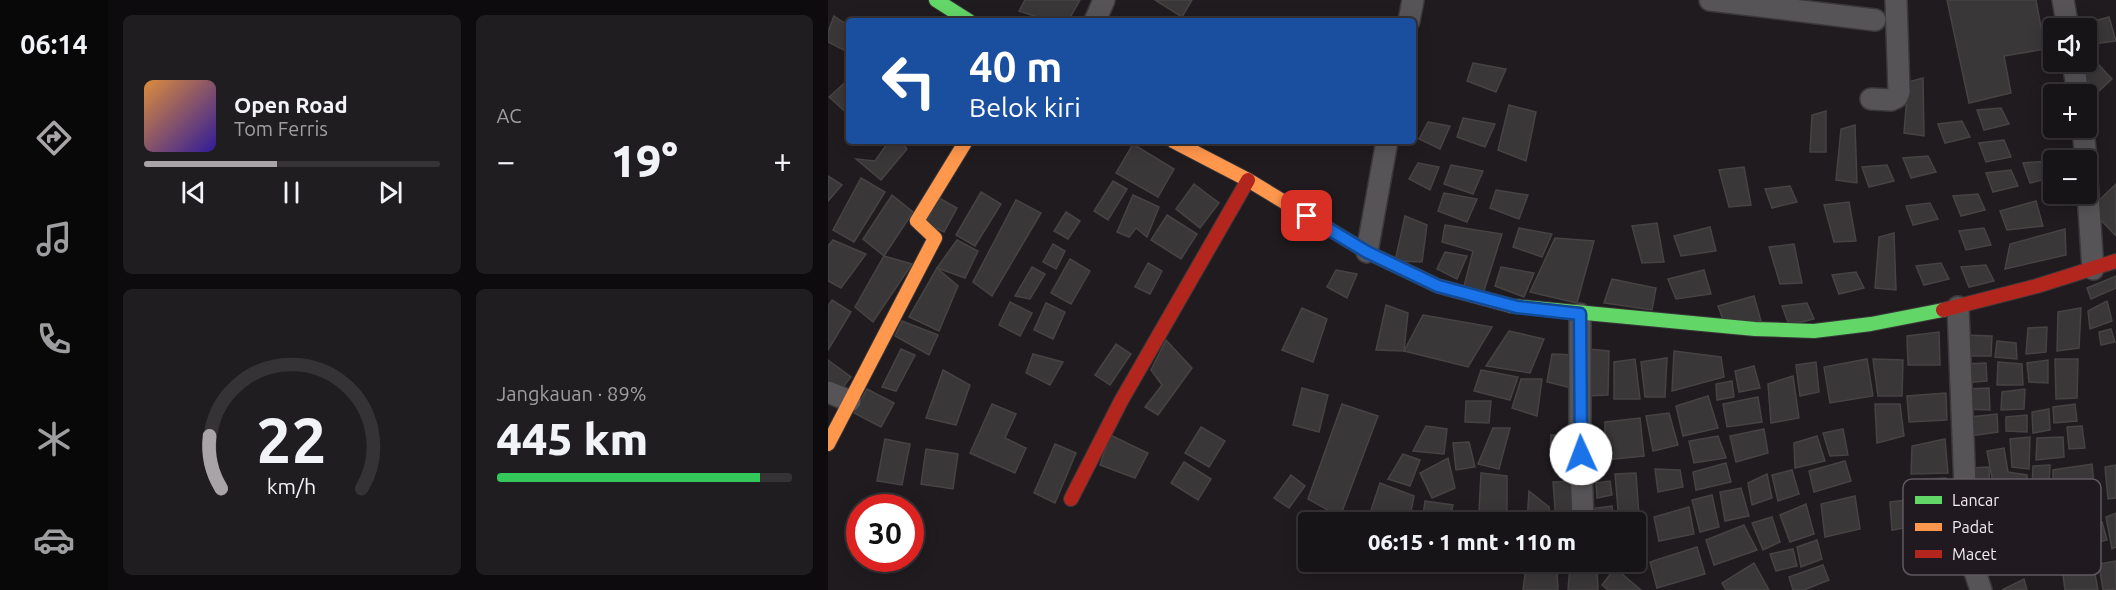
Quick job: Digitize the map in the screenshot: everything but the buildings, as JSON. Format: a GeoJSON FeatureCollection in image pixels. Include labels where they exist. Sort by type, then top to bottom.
{"type":"FeatureCollection","features":[{"type":"Feature","properties":{"kind":"street"},"geometry":{"type":"LineString","coordinates":[[1096,18],[1104,0]]}},
{"type":"Feature","properties":{"kind":"street"},"geometry":{"type":"LineString","coordinates":[[1410,18],[1413,0]]}},
{"type":"Feature","properties":{"kind":"street"},"geometry":{"type":"LineString","coordinates":[[1710,0],[1826,7],[1875,20]]}},
{"type":"Feature","properties":{"kind":"street"},"geometry":{"type":"LineString","coordinates":[[1871,99],[1891,100],[1897,97],[1899,92],[1896,0]]}},
{"type":"Feature","properties":{"kind":"street"},"geometry":{"type":"LineString","coordinates":[[2063,0],[2066,18]]}},
{"type":"Feature","properties":{"kind":"street"},"geometry":{"type":"LineString","coordinates":[[943,1],[965,18]]}},
{"type":"Feature","properties":{"kind":"street"},"geometry":{"type":"LineString","coordinates":[[828,444],[935,238],[917,221],[964,144]]}},
{"type":"Feature","properties":{"kind":"street"},"geometry":{"type":"LineString","coordinates":[[1179,144],[1248,180],[1367,252],[1438,286],[1517,307],[1755,329],[1814,331],[1871,324],[1958,307],[2116,261]]}},
{"type":"Feature","properties":{"kind":"street"},"geometry":{"type":"LineString","coordinates":[[1367,252],[1386,144]]}},
{"type":"Feature","properties":{"kind":"street"},"geometry":{"type":"LineString","coordinates":[[1071,499],[1121,400],[1248,180]]}},
{"type":"Feature","properties":{"kind":"street"},"geometry":{"type":"LineString","coordinates":[[2089,204],[2093,269]]}},
{"type":"Feature","properties":{"kind":"street"},"geometry":{"type":"LineString","coordinates":[[1958,307],[1965,479]]}},
{"type":"Feature","properties":{"kind":"street"},"geometry":{"type":"LineString","coordinates":[[1580,314],[1583,512]]}},
{"type":"Feature","properties":{"kind":"street"},"geometry":{"type":"LineString","coordinates":[[828,392],[850,401]]}},
{"type":"Feature","properties":{"kind":"street"},"geometry":{"type":"LineString","coordinates":[[1976,575],[1981,590]]}},
{"type":"Feature","properties":{"kind":"traffic: fast"},"geometry":{"type":"LineString","coordinates":[[936,0],[964,18]]}},
{"type":"Feature","properties":{"kind":"traffic: fast"},"geometry":{"type":"LineString","coordinates":[[1512,306],[1755,329],[1814,331],[1871,324],[1943,310]]}},
{"type":"Feature","properties":{"kind":"traffic: slow"},"geometry":{"type":"LineString","coordinates":[[828,444],[935,238],[917,221],[964,144]]}},
{"type":"Feature","properties":{"kind":"traffic: slow"},"geometry":{"type":"LineString","coordinates":[[1179,144],[1248,180],[1367,252],[1438,286],[1512,306]]}},
{"type":"Feature","properties":{"kind":"traffic: jam"},"geometry":{"type":"LineString","coordinates":[[1071,499],[1121,401],[1248,180]]}},
{"type":"Feature","properties":{"kind":"traffic: jam"},"geometry":{"type":"LineString","coordinates":[[1943,310],[2037,286],[2116,261]]}},
{"type":"Feature","properties":{"kind":"route"},"geometry":{"type":"LineString","coordinates":[[1307,216],[1367,252],[1438,286],[1517,307],[1580,314],[1581,454]]}}]}
